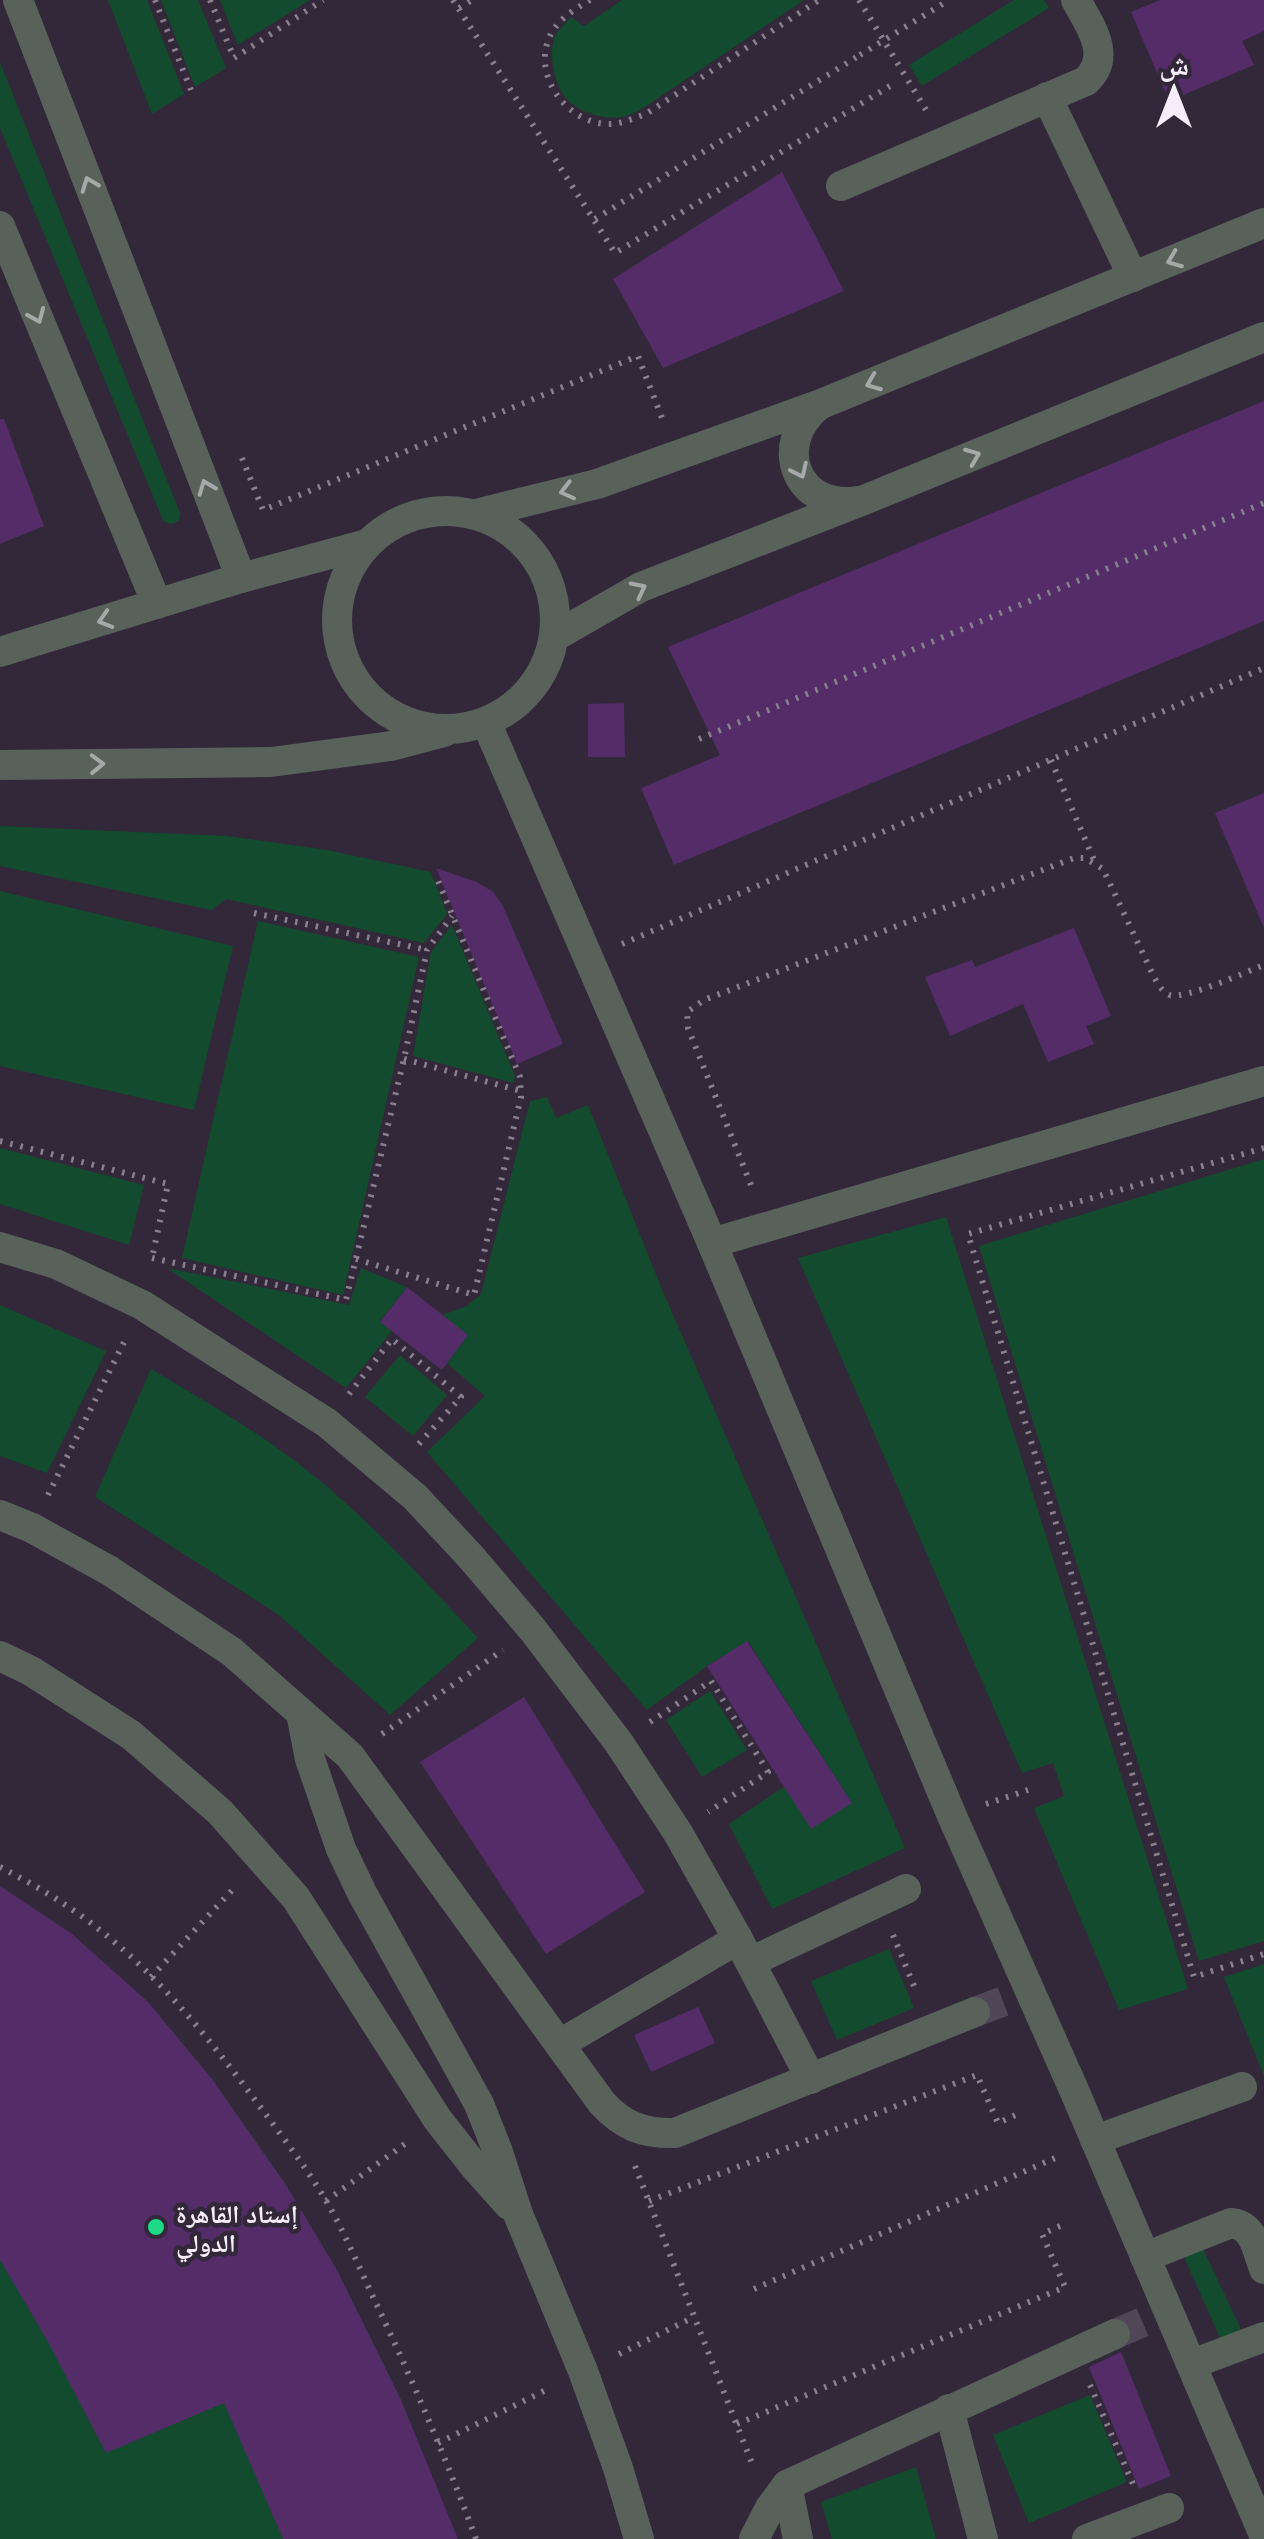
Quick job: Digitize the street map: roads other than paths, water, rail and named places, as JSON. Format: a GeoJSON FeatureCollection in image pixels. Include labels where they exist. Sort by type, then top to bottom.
{"type":"FeatureCollection","features":[{"type":"Feature","properties":{"kind":"lane"},"geometry":{"type":"LineString","coordinates":[[18,0],[241,578]]}},
{"type":"Feature","properties":{"kind":"lane"},"geometry":{"type":"LineString","coordinates":[[842,186],[1086,81],[1099,66],[1099,45],[1088,4]]}},
{"type":"Feature","properties":{"kind":"lane"},"geometry":{"type":"LineString","coordinates":[[1047,98],[1133,277]]}},
{"type":"Feature","properties":{"kind":"lane"},"geometry":{"type":"LineString","coordinates":[[476,514],[597,484],[820,404],[1264,223]]}},
{"type":"Feature","properties":{"kind":"lane"},"geometry":{"type":"LineString","coordinates":[[0,226],[157,604]]}},
{"type":"Feature","properties":{"kind":"lane"},"geometry":{"type":"LineString","coordinates":[[554,637],[641,586],[1264,338]]}},
{"type":"Feature","properties":{"kind":"lane"},"geometry":{"type":"LineString","coordinates":[[820,404],[805,416],[796,434],[793,454],[798,473],[809,489],[826,499],[845,503],[864,500]]}},
{"type":"Feature","properties":{"kind":"lane"},"geometry":{"type":"LineString","coordinates":[[0,765],[271,762],[391,746],[486,722],[511,708],[532,688],[546,664],[554,637],[555,605],[546,574],[529,548],[504,527],[476,514],[446,510],[417,514],[390,526],[366,544],[347,570],[337,602],[336,635],[346,667],[364,694],[390,715],[421,727],[454,729]]}},
{"type":"Feature","properties":{"kind":"lane"},"geometry":{"type":"LineString","coordinates":[[0,652],[366,544]]}},
{"type":"Feature","properties":{"kind":"lane"},"geometry":{"type":"LineString","coordinates":[[486,722],[712,1243],[952,1816],[1018,1996],[1095,2140],[1145,2257],[1156,2316],[1192,2364],[1264,2535]]}},
{"type":"Feature","properties":{"kind":"lane"},"geometry":{"type":"LineString","coordinates":[[712,1243],[1264,1081]]}},
{"type":"Feature","properties":{"kind":"lane"},"geometry":{"type":"LineString","coordinates":[[0,1247],[56,1264],[142,1305],[327,1423],[415,1498],[532,1630],[619,1743],[678,1832],[812,2079]]}},
{"type":"Feature","properties":{"kind":"lane"},"geometry":{"type":"LineString","coordinates":[[0,1515],[32,1528],[125,1581],[232,1652],[350,1756],[602,2103],[616,2118],[634,2128],[654,2134],[675,2133],[975,2012]]}},
{"type":"Feature","properties":{"kind":"lane"},"geometry":{"type":"LineString","coordinates":[[0,1656],[31,1670],[131,1735],[220,1812],[296,1898],[438,2120],[518,2214]]}},
{"type":"Feature","properties":{"kind":"lane"},"geometry":{"type":"LineString","coordinates":[[301,1713],[310,1759],[362,1894],[479,2104],[518,2214],[583,2371],[639,2539]]}},
{"type":"Feature","properties":{"kind":"lane"},"geometry":{"type":"LineString","coordinates":[[560,2044],[744,1950],[892,1896]]}},
{"type":"Feature","properties":{"kind":"lane"},"geometry":{"type":"LineString","coordinates":[[1095,2140],[1242,2087]]}},
{"type":"Feature","properties":{"kind":"lane"},"geometry":{"type":"LineString","coordinates":[[1145,2257],[1238,2223],[1248,2230],[1264,2269]]}},
{"type":"Feature","properties":{"kind":"lane"},"geometry":{"type":"LineString","coordinates":[[754,2539],[778,2497],[949,2409],[1115,2334]]}},
{"type":"Feature","properties":{"kind":"lane"},"geometry":{"type":"LineString","coordinates":[[1192,2364],[1264,2336]]}},
{"type":"Feature","properties":{"kind":"lane"},"geometry":{"type":"LineString","coordinates":[[949,2409],[984,2539]]}},
{"type":"Feature","properties":{"kind":"lane"},"geometry":{"type":"LineString","coordinates":[[778,2497],[798,2539]]}},
{"type":"Feature","properties":{"kind":"lane"},"geometry":{"type":"LineString","coordinates":[[1087,2539],[1158,2512]]}},
{"type":"Feature","properties":{"kind":"tunnel"},"geometry":{"type":"LineString","coordinates":[[975,2012],[1004,2001]]}},
{"type":"Feature","properties":{"kind":"tunnel"},"geometry":{"type":"LineString","coordinates":[[1115,2334],[1143,2322]]}},
{"type":"Feature","properties":{"kind":"place","name":"إستاد القاهرة الدولي"},"geometry":{"type":"Point","coordinates":[156,2227]}}]}
